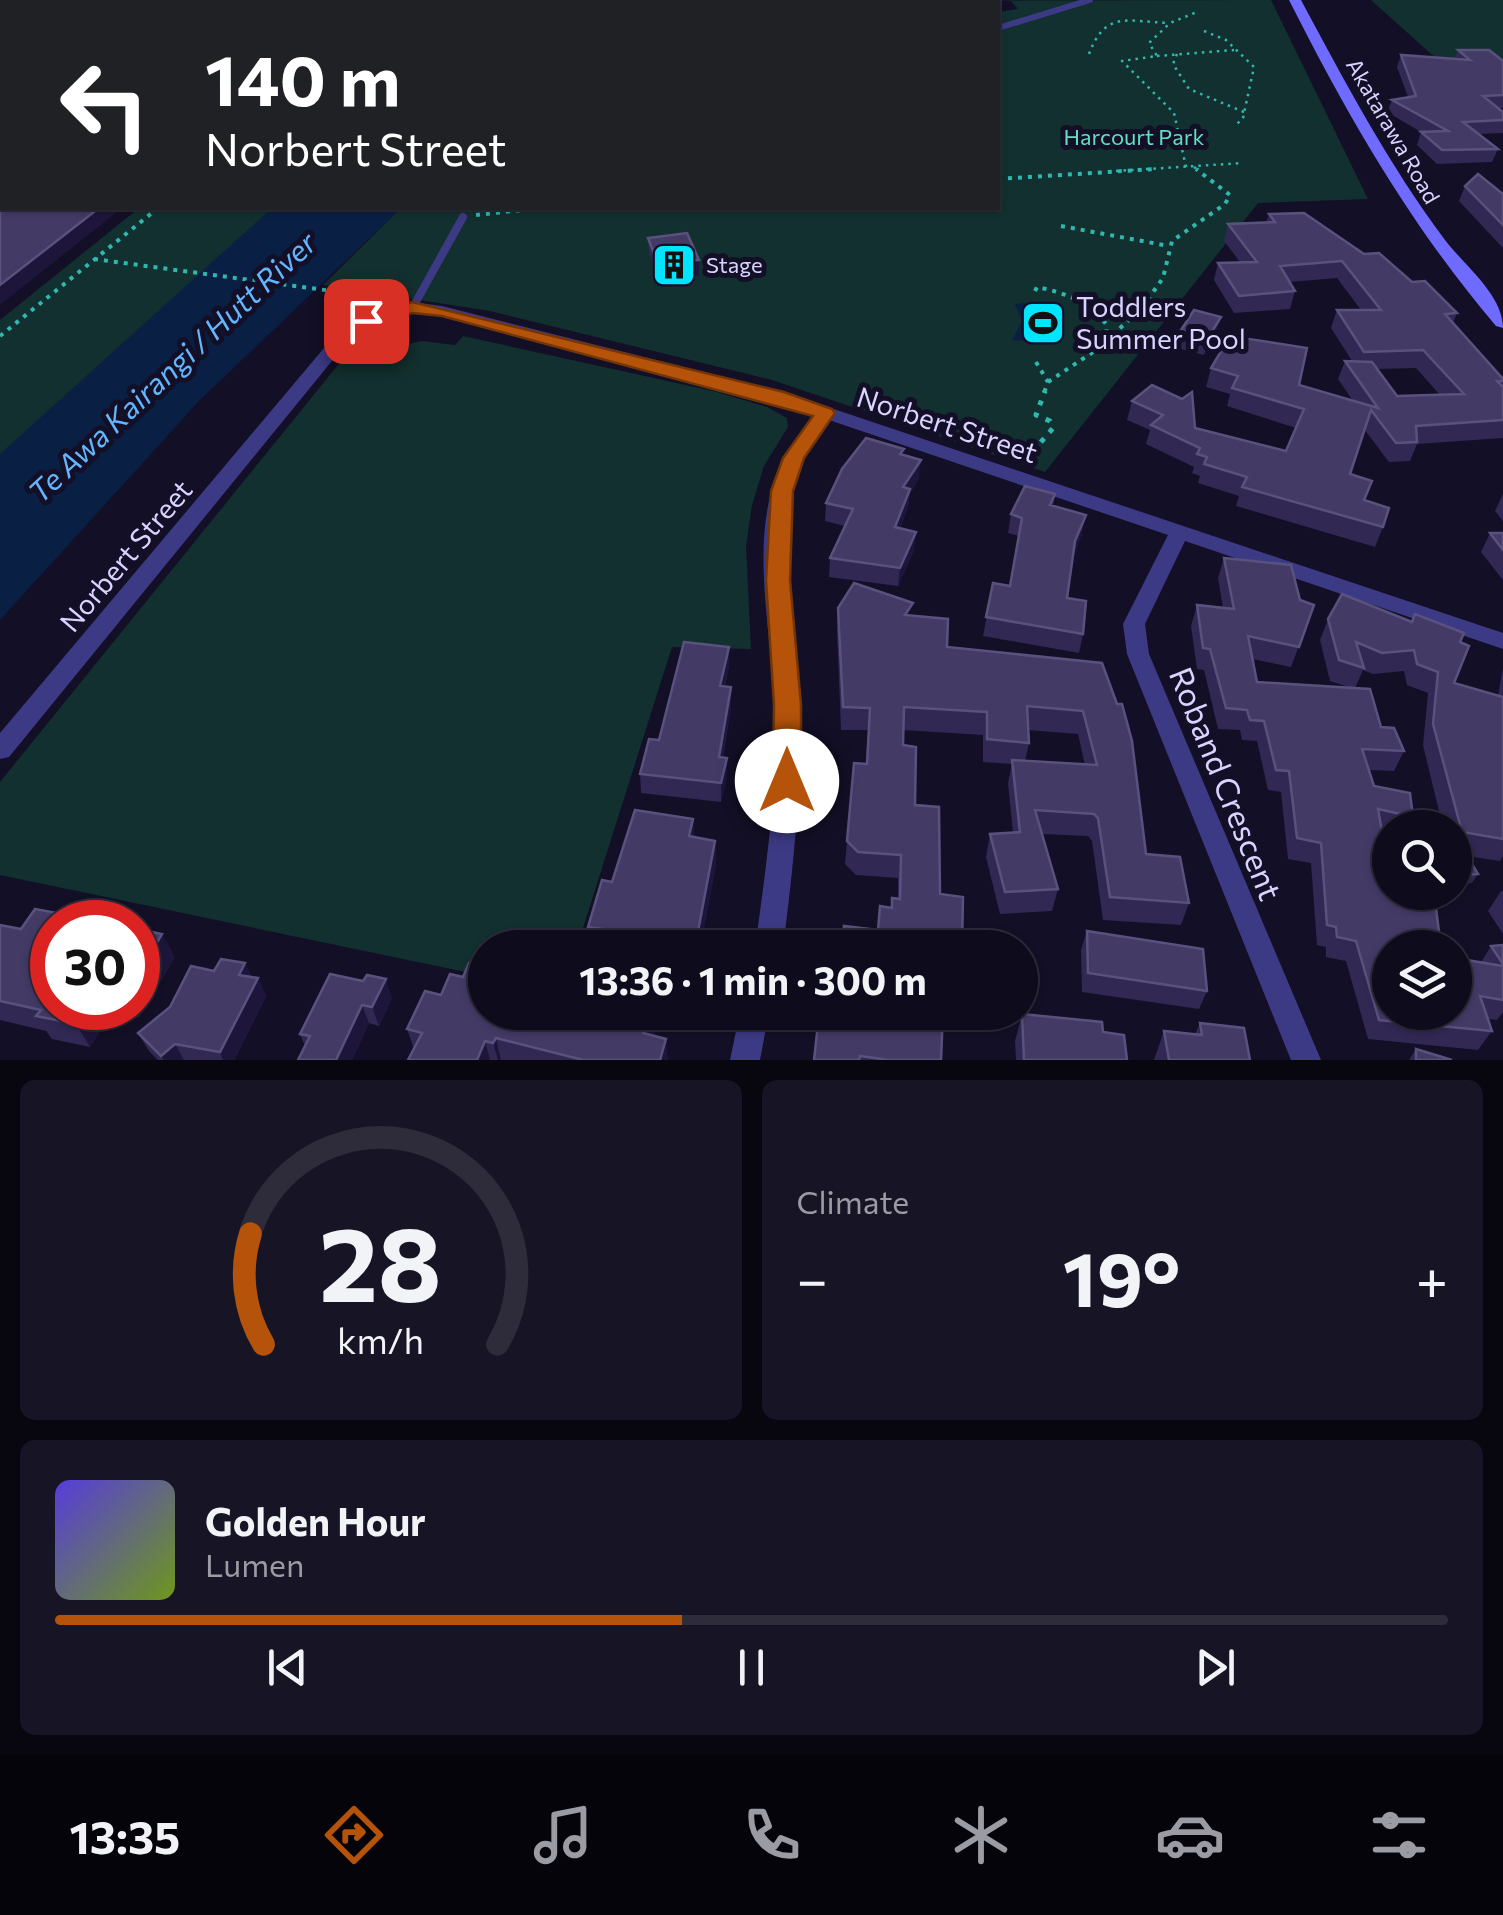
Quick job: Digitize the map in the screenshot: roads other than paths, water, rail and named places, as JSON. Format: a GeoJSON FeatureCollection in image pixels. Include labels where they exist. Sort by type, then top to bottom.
{"type":"FeatureCollection","features":[{"type":"Feature","properties":{"kind":"street","name":"Akatarawa Road"},"geometry":{"type":"LineString","coordinates":[[1296,0],[1378,159],[1427,233],[1503,322]]}},
{"type":"Feature","properties":{"kind":"street","name":"Norbert Street"},"geometry":{"type":"LineString","coordinates":[[8,742],[330,352],[366,321],[404,308],[442,311],[776,396],[1503,640]]}},
{"type":"Feature","properties":{"kind":"street"},"geometry":{"type":"LineString","coordinates":[[772,930],[787,819],[788,705],[778,580],[780,505],[794,458],[825,413]]}},
{"type":"Feature","properties":{"kind":"street","name":"Roband Crescent"},"geometry":{"type":"LineString","coordinates":[[1179,532],[1134,624],[1138,654],[1306,1060]]}},
{"type":"Feature","properties":{"kind":"street"},"geometry":{"type":"LineString","coordinates":[[744,1060],[751,1030]]}},
{"type":"Feature","properties":{"kind":"lane"},"geometry":{"type":"LineString","coordinates":[[1000,28],[1036,20],[1090,0]]}},
{"type":"Feature","properties":{"kind":"lane"},"geometry":{"type":"LineString","coordinates":[[404,308],[463,217]]}},
{"type":"Feature","properties":{"kind":"water","name":"Te Awa Kairangi / Hutt River"},"geometry":{"type":"Polygon","coordinates":[[[270,210],[399,210],[200,400],[0,620],[0,454],[270,210]]]}},
{"type":"Feature","properties":{"kind":"water","name":"Toddlers Summer Pool"},"geometry":{"type":"Polygon","coordinates":[[[1015,304],[1046,308],[1063,321],[1060,335],[1037,342],[1012,340],[1022,321],[1015,304]]]}},
{"type":"Feature","properties":{"kind":"place","name":"Stage"},"geometry":{"type":"Point","coordinates":[674,265]}},
{"type":"Feature","properties":{"kind":"place","name":"Toddlers Summer Pool"},"geometry":{"type":"Point","coordinates":[1043,323]}},
{"type":"Feature","properties":{"kind":"park label","name":"Harcourt Park"},"geometry":{"type":"Point","coordinates":[1134,137]}}]}
